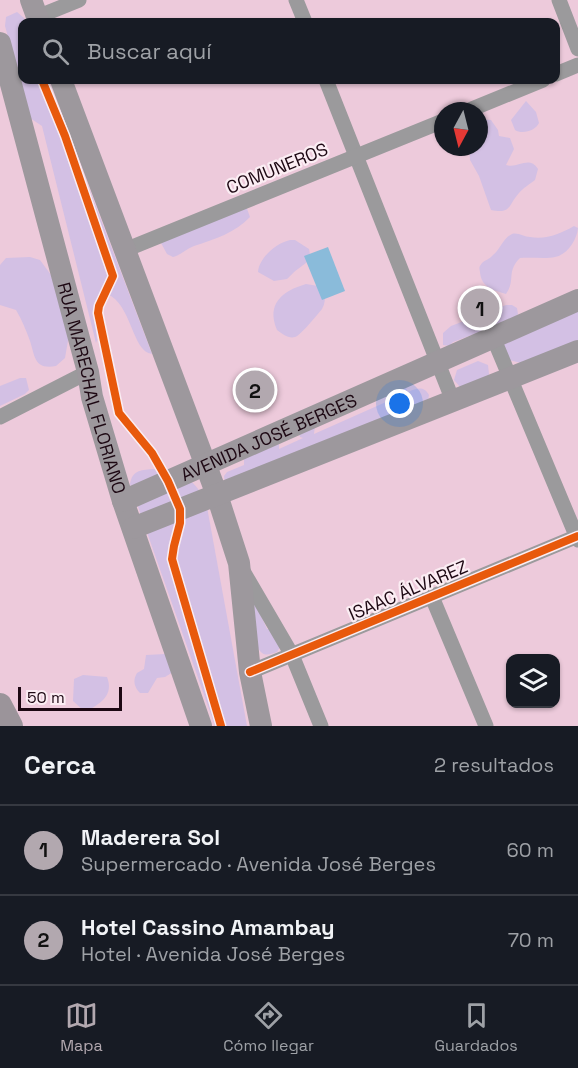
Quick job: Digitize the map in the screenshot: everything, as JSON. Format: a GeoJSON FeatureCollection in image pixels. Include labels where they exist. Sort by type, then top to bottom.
{"type":"FeatureCollection","features":[{"type":"Feature","properties":{"kind":"main road","name":"RUA MARECHAL FLORIANO"},"geometry":{"type":"LineString","coordinates":[[0,43],[88,372],[92,397],[123,501],[201,726]]}},
{"type":"Feature","properties":{"kind":"main road"},"geometry":{"type":"LineString","coordinates":[[63,84],[206,465],[239,563],[250,672],[261,726]]}},
{"type":"Feature","properties":{"kind":"main road","name":"AVENIDA JOSÉ BERGES"},"geometry":{"type":"LineString","coordinates":[[123,501],[578,300]]}},
{"type":"Feature","properties":{"kind":"main road","name":"AVENIDA JOSÉ BERGES"},"geometry":{"type":"LineString","coordinates":[[133,528],[578,351]]}},
{"type":"Feature","properties":{"kind":"main road"},"geometry":{"type":"LineString","coordinates":[[0,705],[11,726]]}},
{"type":"Feature","properties":{"kind":"street"},"geometry":{"type":"LineString","coordinates":[[36,13],[79,0]]}},
{"type":"Feature","properties":{"kind":"street"},"geometry":{"type":"LineString","coordinates":[[296,0],[303,18]]}},
{"type":"Feature","properties":{"kind":"street"},"geometry":{"type":"LineString","coordinates":[[559,0],[578,49]]}},
{"type":"Feature","properties":{"kind":"street"},"geometry":{"type":"LineString","coordinates":[[560,72],[578,65]]}},
{"type":"Feature","properties":{"kind":"street"},"geometry":{"type":"LineString","coordinates":[[328,84],[453,401]]}},
{"type":"Feature","properties":{"kind":"street"},"geometry":{"type":"LineString","coordinates":[[488,102],[533,84]]}},
{"type":"Feature","properties":{"kind":"street","name":"COMUNEROS"},"geometry":{"type":"LineString","coordinates":[[125,250],[434,125]]}},
{"type":"Feature","properties":{"kind":"street"},"geometry":{"type":"LineString","coordinates":[[493,338],[577,537]]}},
{"type":"Feature","properties":{"kind":"street"},"geometry":{"type":"LineString","coordinates":[[0,417],[88,372]]}},
{"type":"Feature","properties":{"kind":"street","name":"ISAAC ÁLVAREZ"},"geometry":{"type":"LineString","coordinates":[[250,672],[577,537]]}},
{"type":"Feature","properties":{"kind":"street"},"geometry":{"type":"LineString","coordinates":[[239,563],[292,655],[321,726]]}},
{"type":"Feature","properties":{"kind":"street"},"geometry":{"type":"LineString","coordinates":[[432,597],[486,726]]}},
{"type":"Feature","properties":{"kind":"shaded area"},"geometry":{"type":"Polygon","coordinates":[[[17,12],[24,18],[18,18],[18,74],[5,26],[6,17],[17,12]]]}},
{"type":"Feature","properties":{"kind":"shaded area"},"geometry":{"type":"Polygon","coordinates":[[[21,84],[50,84],[152,354],[140,345],[122,307],[107,294],[95,301],[96,343],[42,126],[30,118],[21,84]]]}},
{"type":"Feature","properties":{"kind":"shaded area"},"geometry":{"type":"Polygon","coordinates":[[[526,101],[536,112],[539,123],[535,128],[522,132],[515,130],[511,120],[526,101]]]}},
{"type":"Feature","properties":{"kind":"shaded area"},"geometry":{"type":"Polygon","coordinates":[[[488,120],[491,120],[499,136],[510,138],[514,149],[506,165],[531,163],[538,169],[535,180],[521,191],[506,210],[498,211],[491,210],[479,176],[470,156],[488,156],[488,120]]]}},
{"type":"Feature","properties":{"kind":"shaded area"},"geometry":{"type":"Polygon","coordinates":[[[246,206],[250,217],[238,227],[176,256],[167,254],[161,243],[246,206]]]}},
{"type":"Feature","properties":{"kind":"shaded area"},"geometry":{"type":"Polygon","coordinates":[[[574,226],[578,228],[576,237],[571,246],[559,256],[520,258],[513,268],[506,294],[492,289],[483,281],[480,265],[490,258],[512,234],[536,238],[547,237],[574,226]]]}},
{"type":"Feature","properties":{"kind":"shaded area"},"geometry":{"type":"Polygon","coordinates":[[[295,240],[309,249],[310,256],[306,263],[287,279],[274,281],[258,272],[261,262],[269,252],[279,244],[295,240]]]}},
{"type":"Feature","properties":{"kind":"shaded area"},"geometry":{"type":"Polygon","coordinates":[[[30,257],[40,260],[51,275],[69,335],[65,358],[56,366],[49,367],[39,364],[16,310],[0,305],[0,265],[6,258],[30,257]]]}},
{"type":"Feature","properties":{"kind":"shaded area"},"geometry":{"type":"Polygon","coordinates":[[[306,284],[318,286],[325,294],[324,305],[300,333],[295,337],[288,337],[277,330],[274,321],[275,306],[278,300],[290,290],[306,284]]]}},
{"type":"Feature","properties":{"kind":"shaded area"},"geometry":{"type":"Polygon","coordinates":[[[506,305],[517,308],[518,314],[515,319],[453,342],[449,346],[443,345],[443,333],[451,326],[506,305]]]}},
{"type":"Feature","properties":{"kind":"shaded area"},"geometry":{"type":"Polygon","coordinates":[[[578,305],[578,341],[525,364],[509,360],[503,350],[505,339],[578,305]]]}},
{"type":"Feature","properties":{"kind":"shaded area"},"geometry":{"type":"Polygon","coordinates":[[[478,361],[488,365],[487,379],[461,388],[454,380],[457,370],[478,361]]]}},
{"type":"Feature","properties":{"kind":"shaded area"},"geometry":{"type":"Polygon","coordinates":[[[26,378],[29,390],[0,406],[0,386],[26,378]]]}},
{"type":"Feature","properties":{"kind":"shaded area"},"geometry":{"type":"Polygon","coordinates":[[[406,388],[408,392],[417,389],[425,390],[429,395],[428,400],[225,483],[224,476],[227,472],[244,465],[244,458],[279,444],[279,449],[303,438],[300,437],[297,426],[315,425],[314,434],[395,398],[393,390],[406,388]]]}},
{"type":"Feature","properties":{"kind":"shaded area"},"geometry":{"type":"Polygon","coordinates":[[[152,469],[171,472],[187,478],[198,489],[207,507],[247,726],[215,726],[130,484],[137,472],[152,469]]]}},
{"type":"Feature","properties":{"kind":"shaded area"},"geometry":{"type":"Polygon","coordinates":[[[251,594],[267,629],[272,629],[280,647],[277,652],[266,654],[258,648],[251,594]]]}},
{"type":"Feature","properties":{"kind":"shaded area"},"geometry":{"type":"Polygon","coordinates":[[[165,654],[173,672],[165,677],[157,678],[148,693],[140,693],[134,682],[137,673],[144,669],[146,655],[165,654]]]}},
{"type":"Feature","properties":{"kind":"shaded area"},"geometry":{"type":"Polygon","coordinates":[[[83,675],[107,677],[109,683],[105,698],[87,711],[73,701],[74,679],[83,675]]]}},
{"type":"Feature","properties":{"kind":"water"},"geometry":{"type":"Polygon","coordinates":[[[328,247],[345,291],[322,300],[304,256],[328,247]]]}},
{"type":"Feature","properties":{"kind":"cycle path"},"geometry":{"type":"LineString","coordinates":[[44,84],[65,136],[113,276],[98,313],[119,413],[152,453],[180,509],[180,523],[172,559],[221,726]]}},
{"type":"Feature","properties":{"kind":"cycle path"},"geometry":{"type":"LineString","coordinates":[[250,672],[578,536]]}},
{"type":"Feature","properties":{"kind":"place","name":"Maderera Sol"},"geometry":{"type":"Point","coordinates":[480,308]}},
{"type":"Feature","properties":{"kind":"place","name":"Hotel Cassino Amambay"},"geometry":{"type":"Point","coordinates":[255,390]}}]}
